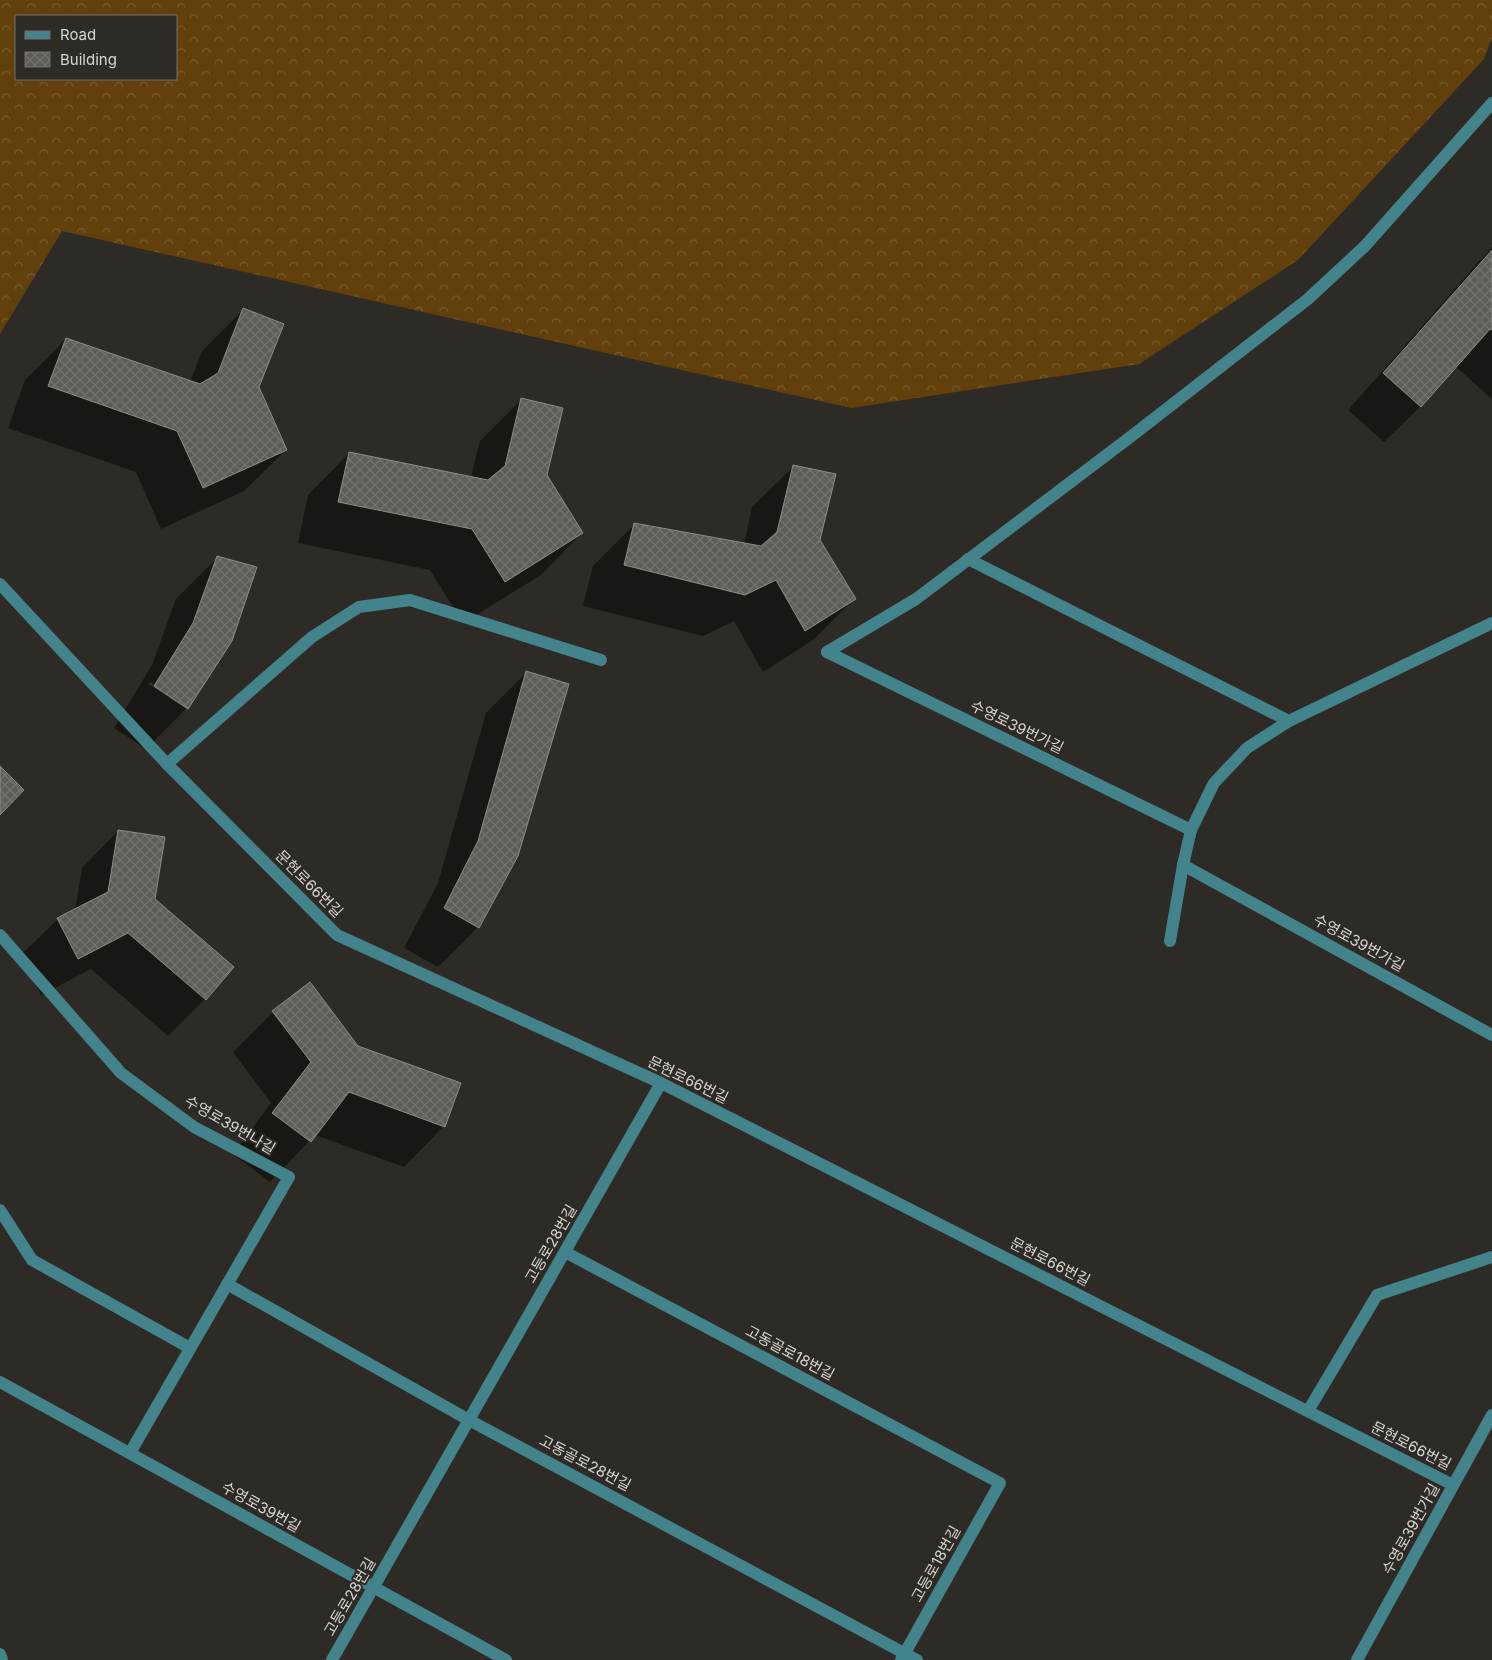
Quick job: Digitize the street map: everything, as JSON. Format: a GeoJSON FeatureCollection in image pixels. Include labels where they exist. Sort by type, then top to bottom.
{"type":"FeatureCollection","features":[{"type":"Feature","properties":{"kind":"street"},"geometry":{"type":"LineString","coordinates":[[1289,721],[968,559],[1129,438],[1308,299],[1365,246],[1492,103]]}},
{"type":"Feature","properties":{"kind":"street","name":"수영로39번가길"},"geometry":{"type":"LineString","coordinates":[[968,559],[916,599],[827,652],[1192,830]]}},
{"type":"Feature","properties":{"kind":"street","name":"문현로66번길"},"geometry":{"type":"LineString","coordinates":[[0,584],[167,764],[337,935],[661,1084],[1453,1485]]}},
{"type":"Feature","properties":{"kind":"street"},"geometry":{"type":"LineString","coordinates":[[167,764],[312,637],[359,607],[410,600],[601,660]]}},
{"type":"Feature","properties":{"kind":"street"},"geometry":{"type":"LineString","coordinates":[[1170,941],[1183,864],[1192,830],[1214,783],[1247,748],[1289,721],[1492,623]]}},
{"type":"Feature","properties":{"kind":"street","name":"수영로39번가길"},"geometry":{"type":"LineString","coordinates":[[1183,864],[1492,1036]]}},
{"type":"Feature","properties":{"kind":"street","name":"수영로39번나길"},"geometry":{"type":"LineString","coordinates":[[0,935],[121,1073],[194,1127],[288,1177],[130,1453]]}},
{"type":"Feature","properties":{"kind":"street","name":"고등로28번길"},"geometry":{"type":"LineString","coordinates":[[332,1660],[661,1084]]}},
{"type":"Feature","properties":{"kind":"street"},"geometry":{"type":"LineString","coordinates":[[0,1210],[32,1260],[190,1348]]}},
{"type":"Feature","properties":{"kind":"street","name":"고동골로18번길"},"geometry":{"type":"LineString","coordinates":[[565,1252],[1000,1483]]}},
{"type":"Feature","properties":{"kind":"street"},"geometry":{"type":"LineString","coordinates":[[1308,1411],[1377,1295],[1492,1257]]}},
{"type":"Feature","properties":{"kind":"street"},"geometry":{"type":"LineString","coordinates":[[227,1284],[469,1420]]}},
{"type":"Feature","properties":{"kind":"street","name":"수영로39번길"},"geometry":{"type":"LineString","coordinates":[[0,1382],[506,1660]]}},
{"type":"Feature","properties":{"kind":"street","name":"수영로39번가길"},"geometry":{"type":"LineString","coordinates":[[1358,1660],[1492,1414]]}},
{"type":"Feature","properties":{"kind":"street","name":"고동골로28번길"},"geometry":{"type":"LineString","coordinates":[[469,1420],[686,1536],[903,1657]]}},
{"type":"Feature","properties":{"kind":"street","name":"고등로18번길"},"geometry":{"type":"LineString","coordinates":[[903,1657],[1000,1483]]}},
{"type":"Feature","properties":{"kind":"street"},"geometry":{"type":"LineString","coordinates":[[0,1654],[2,1660]]}},
{"type":"Feature","properties":{"kind":"street"},"geometry":{"type":"LineString","coordinates":[[903,1657],[917,1660]]}},
{"type":"Feature","properties":{"kind":"green space"},"geometry":{"type":"Polygon","coordinates":[[[0,0],[1492,0],[1492,38],[1484,59],[1298,260],[1139,364],[851,408],[62,231],[0,334],[0,0]]]}},
{"type":"Feature","properties":{"kind":"building"},"geometry":{"type":"Polygon","coordinates":[[[1492,250],[1492,330],[1490,329],[1421,407],[1383,373],[1492,250]]]}},
{"type":"Feature","properties":{"kind":"building"},"geometry":{"type":"Polygon","coordinates":[[[243,308],[284,324],[259,387],[287,450],[203,488],[177,431],[48,386],[66,338],[200,384],[218,373],[243,308]]]}},
{"type":"Feature","properties":{"kind":"building"},"geometry":{"type":"Polygon","coordinates":[[[521,398],[563,408],[547,475],[583,533],[505,582],[472,529],[338,502],[349,452],[488,480],[505,466],[521,398]]]}},
{"type":"Feature","properties":{"kind":"building"},"geometry":{"type":"Polygon","coordinates":[[[793,465],[836,474],[820,540],[856,599],[805,631],[776,580],[745,595],[624,565],[634,523],[761,546],[777,532],[793,465]]]}},
{"type":"Feature","properties":{"kind":"building"},"geometry":{"type":"Polygon","coordinates":[[[217,556],[257,567],[232,641],[188,709],[154,686],[193,623],[217,556]]]}},
{"type":"Feature","properties":{"kind":"building"},"geometry":{"type":"Polygon","coordinates":[[[526,671],[569,684],[518,856],[479,928],[444,908],[478,841],[526,671]]]}},
{"type":"Feature","properties":{"kind":"building"},"geometry":{"type":"Polygon","coordinates":[[[0,766],[24,790],[0,815],[0,766]]]}},
{"type":"Feature","properties":{"kind":"building"},"geometry":{"type":"Polygon","coordinates":[[[118,830],[165,837],[155,899],[234,967],[206,1000],[128,933],[78,959],[57,918],[108,892],[118,830]]]}},
{"type":"Feature","properties":{"kind":"building"},"geometry":{"type":"Polygon","coordinates":[[[310,982],[358,1046],[461,1083],[445,1127],[349,1092],[311,1142],[272,1113],[311,1062],[272,1011],[310,982]]]}}]}
